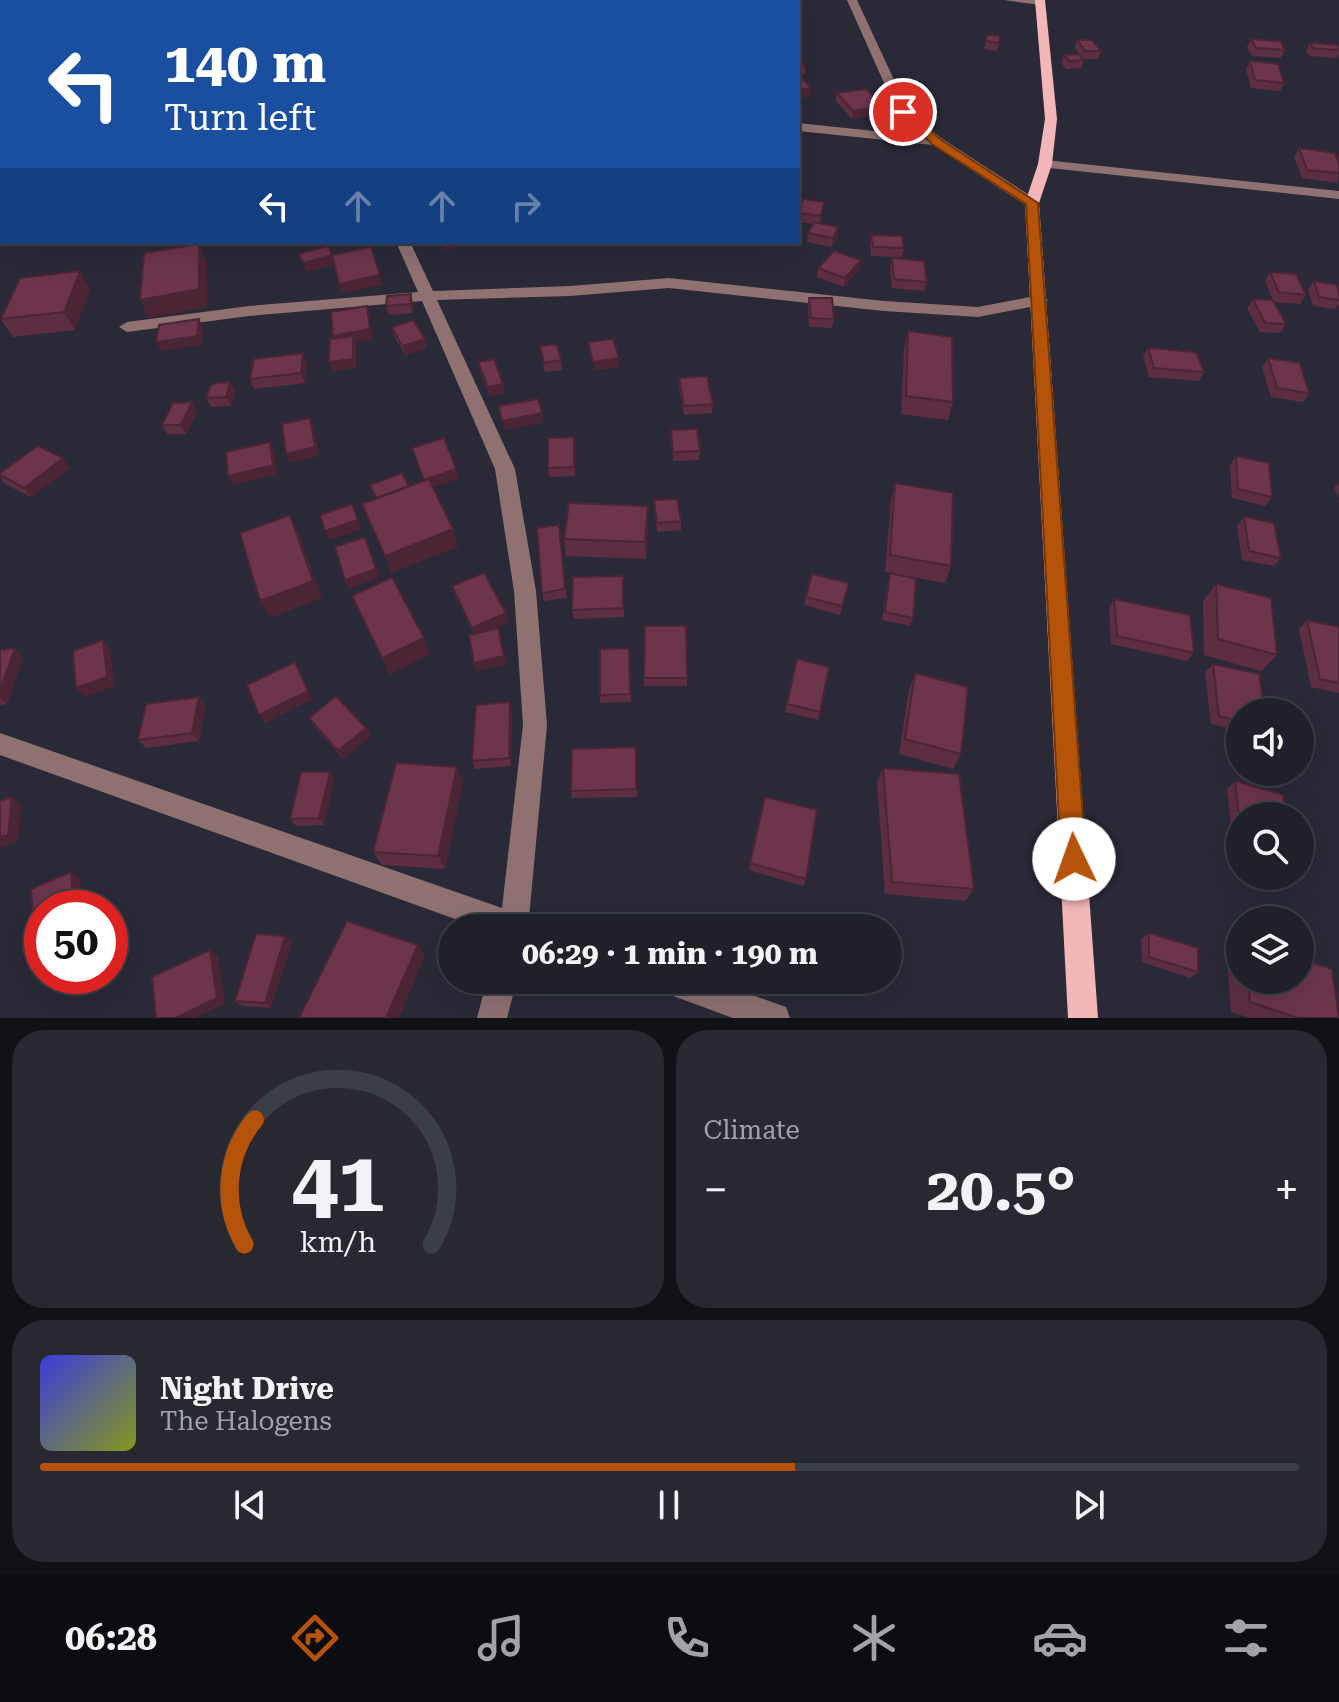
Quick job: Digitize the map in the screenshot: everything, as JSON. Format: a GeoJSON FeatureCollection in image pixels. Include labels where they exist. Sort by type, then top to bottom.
{"type":"FeatureCollection","features":[{"type":"Feature","properties":{"kind":"main road"},"geometry":{"type":"LineString","coordinates":[[1040,1],[1051,119],[1045,164],[1032,203],[1083,1018]]}},
{"type":"Feature","properties":{"kind":"street"},"geometry":{"type":"LineString","coordinates":[[1009,0],[1040,1]]}},
{"type":"Feature","properties":{"kind":"street"},"geometry":{"type":"LineString","coordinates":[[848,1],[903,112],[936,141],[1032,203]]}},
{"type":"Feature","properties":{"kind":"street"},"geometry":{"type":"LineString","coordinates":[[800,127],[936,141]]}},
{"type":"Feature","properties":{"kind":"street"},"geometry":{"type":"LineString","coordinates":[[1045,164],[1339,195]]}},
{"type":"Feature","properties":{"kind":"street"},"geometry":{"type":"LineString","coordinates":[[404,244],[505,469],[525,591],[535,725],[517,914]]}},
{"type":"Feature","properties":{"kind":"street"},"geometry":{"type":"LineString","coordinates":[[127,327],[249,311],[426,296],[669,283],[884,306],[978,312],[1040,300]]}},
{"type":"Feature","properties":{"kind":"street"},"geometry":{"type":"LineString","coordinates":[[0,744],[477,914]]}},
{"type":"Feature","properties":{"kind":"street"},"geometry":{"type":"LineString","coordinates":[[492,1018],[498,994]]}},
{"type":"Feature","properties":{"kind":"street"},"geometry":{"type":"LineString","coordinates":[[707,994],[775,1018]]}},
{"type":"Feature","properties":{"kind":"building"},"geometry":{"type":"Polygon","coordinates":[[[987,35],[1000,36],[999,43],[986,41],[987,35]]]}},
{"type":"Feature","properties":{"kind":"building"},"geometry":{"type":"Polygon","coordinates":[[[1251,39],[1280,41],[1285,50],[1256,48],[1251,39]]]}},
{"type":"Feature","properties":{"kind":"building"},"geometry":{"type":"Polygon","coordinates":[[[1077,40],[1092,40],[1101,51],[1085,51],[1077,40]]]}},
{"type":"Feature","properties":{"kind":"building"},"geometry":{"type":"Polygon","coordinates":[[[1310,43],[1338,45],[1339,50],[1313,48],[1310,43]]]}},
{"type":"Feature","properties":{"kind":"building"},"geometry":{"type":"Polygon","coordinates":[[[1078,54],[1084,60],[1069,61],[1064,55],[1078,54]]]}},
{"type":"Feature","properties":{"kind":"building"},"geometry":{"type":"Polygon","coordinates":[[[1250,61],[1278,64],[1284,83],[1255,80],[1250,61]]]}},
{"type":"Feature","properties":{"kind":"building"},"geometry":{"type":"Polygon","coordinates":[[[800,75],[811,88],[800,90],[800,75]]]}},
{"type":"Feature","properties":{"kind":"building"},"geometry":{"type":"Polygon","coordinates":[[[866,89],[883,106],[853,111],[837,93],[866,89]]]}},
{"type":"Feature","properties":{"kind":"building"},"geometry":{"type":"Polygon","coordinates":[[[1299,148],[1335,153],[1339,173],[1307,170],[1299,148]]]}},
{"type":"Feature","properties":{"kind":"building"},"geometry":{"type":"Polygon","coordinates":[[[803,199],[824,202],[821,216],[800,213],[803,199]]]}},
{"type":"Feature","properties":{"kind":"building"},"geometry":{"type":"Polygon","coordinates":[[[814,222],[838,227],[833,238],[808,233],[814,222]]]}},
{"type":"Feature","properties":{"kind":"building"},"geometry":{"type":"Polygon","coordinates":[[[871,235],[902,236],[904,248],[873,247],[871,235]]]}},
{"type":"Feature","properties":{"kind":"building"},"geometry":{"type":"Polygon","coordinates":[[[199,244],[199,289],[140,300],[144,253],[199,244]]]}},
{"type":"Feature","properties":{"kind":"building"},"geometry":{"type":"Polygon","coordinates":[[[328,246],[332,255],[303,263],[299,254],[328,246]]]}},
{"type":"Feature","properties":{"kind":"building"},"geometry":{"type":"Polygon","coordinates":[[[371,247],[380,275],[339,284],[332,255],[371,247]]]}},
{"type":"Feature","properties":{"kind":"building"},"geometry":{"type":"Polygon","coordinates":[[[834,251],[861,260],[845,278],[818,268],[834,251]]]}},
{"type":"Feature","properties":{"kind":"building"},"geometry":{"type":"Polygon","coordinates":[[[892,258],[924,261],[927,282],[894,279],[892,258]]]}},
{"type":"Feature","properties":{"kind":"building"},"geometry":{"type":"Polygon","coordinates":[[[80,271],[64,312],[1,319],[20,278],[80,271]]]}},
{"type":"Feature","properties":{"kind":"building"},"geometry":{"type":"Polygon","coordinates":[[[1270,272],[1296,274],[1306,295],[1279,292],[1270,272]]]}},
{"type":"Feature","properties":{"kind":"building"},"geometry":{"type":"Polygon","coordinates":[[[1314,281],[1337,285],[1339,300],[1319,297],[1314,281]]]}},
{"type":"Feature","properties":{"kind":"building"},"geometry":{"type":"Polygon","coordinates":[[[411,294],[410,304],[386,306],[387,296],[411,294]]]}},
{"type":"Feature","properties":{"kind":"building"},"geometry":{"type":"Polygon","coordinates":[[[809,298],[832,298],[834,319],[811,318],[809,298]]]}},
{"type":"Feature","properties":{"kind":"building"},"geometry":{"type":"Polygon","coordinates":[[[1253,299],[1273,300],[1286,324],[1265,323],[1253,299]]]}},
{"type":"Feature","properties":{"kind":"building"},"geometry":{"type":"Polygon","coordinates":[[[367,306],[370,329],[333,336],[331,312],[367,306]]]}},
{"type":"Feature","properties":{"kind":"building"},"geometry":{"type":"Polygon","coordinates":[[[199,319],[197,336],[156,342],[159,325],[199,319]]]}},
{"type":"Feature","properties":{"kind":"building"},"geometry":{"type":"Polygon","coordinates":[[[413,320],[425,339],[402,346],[392,327],[413,320]]]}},
{"type":"Feature","properties":{"kind":"building"},"geometry":{"type":"Polygon","coordinates":[[[908,331],[952,337],[953,402],[906,396],[908,331]]]}},
{"type":"Feature","properties":{"kind":"building"},"geometry":{"type":"Polygon","coordinates":[[[353,336],[353,359],[329,362],[330,339],[353,336]]]}},
{"type":"Feature","properties":{"kind":"building"},"geometry":{"type":"Polygon","coordinates":[[[613,339],[619,358],[593,362],[588,342],[613,339]]]}},
{"type":"Feature","properties":{"kind":"building"},"geometry":{"type":"Polygon","coordinates":[[[557,344],[561,360],[544,363],[540,346],[557,344]]]}},
{"type":"Feature","properties":{"kind":"building"},"geometry":{"type":"Polygon","coordinates":[[[1148,348],[1196,352],[1204,372],[1154,368],[1148,348]]]}},
{"type":"Feature","properties":{"kind":"building"},"geometry":{"type":"Polygon","coordinates":[[[303,353],[301,373],[250,379],[254,359],[303,353]]]}},
{"type":"Feature","properties":{"kind":"building"},"geometry":{"type":"Polygon","coordinates":[[[1268,358],[1300,363],[1309,393],[1277,388],[1268,358]]]}},
{"type":"Feature","properties":{"kind":"building"},"geometry":{"type":"Polygon","coordinates":[[[494,359],[503,384],[488,387],[478,362],[494,359]]]}},
{"type":"Feature","properties":{"kind":"building"},"geometry":{"type":"Polygon","coordinates":[[[707,376],[713,404],[684,406],[679,378],[707,376]]]}},
{"type":"Feature","properties":{"kind":"building"},"geometry":{"type":"Polygon","coordinates":[[[230,382],[226,397],[206,398],[211,384],[230,382]]]}},
{"type":"Feature","properties":{"kind":"building"},"geometry":{"type":"Polygon","coordinates":[[[538,399],[542,413],[502,421],[499,406],[538,399]]]}},
{"type":"Feature","properties":{"kind":"building"},"geometry":{"type":"Polygon","coordinates":[[[192,402],[181,425],[162,425],[173,403],[192,402]]]}},
{"type":"Feature","properties":{"kind":"building"},"geometry":{"type":"Polygon","coordinates":[[[310,418],[315,447],[286,454],[282,424],[310,418]]]}},
{"type":"Feature","properties":{"kind":"building"},"geometry":{"type":"Polygon","coordinates":[[[697,429],[700,451],[673,452],[671,430],[697,429]]]}},
{"type":"Feature","properties":{"kind":"building"},"geometry":{"type":"Polygon","coordinates":[[[574,437],[574,467],[548,468],[548,438],[574,437]]]}},
{"type":"Feature","properties":{"kind":"building"},"geometry":{"type":"Polygon","coordinates":[[[444,438],[456,469],[424,480],[412,448],[444,438]]]}},
{"type":"Feature","properties":{"kind":"building"},"geometry":{"type":"Polygon","coordinates":[[[270,442],[273,465],[228,476],[226,452],[270,442]]]}},
{"type":"Feature","properties":{"kind":"building"},"geometry":{"type":"Polygon","coordinates":[[[38,446],[63,458],[24,488],[0,475],[0,473],[38,446]]]}},
{"type":"Feature","properties":{"kind":"building"},"geometry":{"type":"Polygon","coordinates":[[[1236,456],[1269,463],[1272,497],[1238,489],[1236,456]]]}},
{"type":"Feature","properties":{"kind":"building"},"geometry":{"type":"Polygon","coordinates":[[[402,473],[409,486],[376,498],[370,485],[402,473]]]}},
{"type":"Feature","properties":{"kind":"building"},"geometry":{"type":"Polygon","coordinates":[[[429,479],[453,529],[385,556],[362,504],[429,479]]]}},
{"type":"Feature","properties":{"kind":"building"},"geometry":{"type":"Polygon","coordinates":[[[895,483],[953,493],[951,566],[890,555],[895,483]]]}},
{"type":"Feature","properties":{"kind":"building"},"geometry":{"type":"Polygon","coordinates":[[[677,499],[681,521],[657,523],[654,500],[677,499]]]}},
{"type":"Feature","properties":{"kind":"building"},"geometry":{"type":"Polygon","coordinates":[[[569,503],[648,506],[645,542],[564,539],[569,503]]]}},
{"type":"Feature","properties":{"kind":"building"},"geometry":{"type":"Polygon","coordinates":[[[352,504],[358,520],[325,531],[320,515],[352,504]]]}},
{"type":"Feature","properties":{"kind":"building"},"geometry":{"type":"Polygon","coordinates":[[[290,515],[313,581],[260,601],[240,533],[290,515]]]}},
{"type":"Feature","properties":{"kind":"building"},"geometry":{"type":"Polygon","coordinates":[[[1244,517],[1274,523],[1281,558],[1249,551],[1244,517]]]}},
{"type":"Feature","properties":{"kind":"building"},"geometry":{"type":"Polygon","coordinates":[[[559,525],[565,589],[542,593],[537,528],[559,525]]]}},
{"type":"Feature","properties":{"kind":"building"},"geometry":{"type":"Polygon","coordinates":[[[365,537],[376,569],[345,580],[335,547],[365,537]]]}},
{"type":"Feature","properties":{"kind":"building"},"geometry":{"type":"Polygon","coordinates":[[[484,573],[506,613],[472,628],[452,586],[484,573]]]}},
{"type":"Feature","properties":{"kind":"building"},"geometry":{"type":"Polygon","coordinates":[[[890,573],[916,579],[913,618],[885,612],[890,573]]]}},
{"type":"Feature","properties":{"kind":"building"},"geometry":{"type":"Polygon","coordinates":[[[812,574],[849,583],[842,606],[806,597],[812,574]]]}},
{"type":"Feature","properties":{"kind":"building"},"geometry":{"type":"Polygon","coordinates":[[[623,576],[623,608],[572,610],[573,577],[623,576]]]}},
{"type":"Feature","properties":{"kind":"building"},"geometry":{"type":"Polygon","coordinates":[[[392,577],[424,638],[382,658],[352,596],[392,577]]]}},
{"type":"Feature","properties":{"kind":"building"},"geometry":{"type":"Polygon","coordinates":[[[1216,584],[1271,598],[1277,655],[1218,639],[1216,584]]]}},
{"type":"Feature","properties":{"kind":"building"},"geometry":{"type":"Polygon","coordinates":[[[1114,599],[1190,615],[1194,653],[1117,636],[1114,599]]]}},
{"type":"Feature","properties":{"kind":"building"},"geometry":{"type":"Polygon","coordinates":[[[1307,620],[1339,627],[1339,683],[1320,679],[1307,620]]]}},
{"type":"Feature","properties":{"kind":"building"},"geometry":{"type":"Polygon","coordinates":[[[645,626],[686,626],[687,678],[644,678],[645,626]]]}},
{"type":"Feature","properties":{"kind":"building"},"geometry":{"type":"Polygon","coordinates":[[[498,628],[504,656],[474,663],[469,635],[498,628]]]}},
{"type":"Feature","properties":{"kind":"building"},"geometry":{"type":"Polygon","coordinates":[[[103,640],[107,677],[76,688],[73,651],[103,640]]]}},
{"type":"Feature","properties":{"kind":"building"},"geometry":{"type":"Polygon","coordinates":[[[15,648],[0,690],[0,650],[15,648]]]}},
{"type":"Feature","properties":{"kind":"building"},"geometry":{"type":"Polygon","coordinates":[[[629,648],[630,694],[600,695],[600,649],[629,648]]]}},
{"type":"Feature","properties":{"kind":"building"},"geometry":{"type":"Polygon","coordinates":[[[797,659],[829,667],[820,712],[787,704],[797,659]]]}},
{"type":"Feature","properties":{"kind":"building"},"geometry":{"type":"Polygon","coordinates":[[[295,662],[308,691],[259,715],[247,685],[295,662]]]}},
{"type":"Feature","properties":{"kind":"building"},"geometry":{"type":"Polygon","coordinates":[[[1213,664],[1259,674],[1263,698],[1226,698],[1226,718],[1219,716],[1213,664]]]}},
{"type":"Feature","properties":{"kind":"building"},"geometry":{"type":"Polygon","coordinates":[[[915,673],[968,687],[961,754],[905,739],[915,673]]]}},
{"type":"Feature","properties":{"kind":"building"},"geometry":{"type":"Polygon","coordinates":[[[336,696],[366,728],[338,751],[309,718],[336,696]]]}},
{"type":"Feature","properties":{"kind":"building"},"geometry":{"type":"Polygon","coordinates":[[[199,697],[192,733],[138,740],[146,704],[199,697]]]}},
{"type":"Feature","properties":{"kind":"building"},"geometry":{"type":"Polygon","coordinates":[[[510,702],[509,758],[472,761],[476,705],[510,702]]]}},
{"type":"Feature","properties":{"kind":"building"},"geometry":{"type":"Polygon","coordinates":[[[636,747],[636,789],[571,791],[572,749],[636,747]]]}},
{"type":"Feature","properties":{"kind":"building"},"geometry":{"type":"Polygon","coordinates":[[[396,763],[457,767],[438,856],[373,852],[396,763]]]}},
{"type":"Feature","properties":{"kind":"building"},"geometry":{"type":"Polygon","coordinates":[[[883,768],[959,774],[974,889],[892,882],[883,768]]]}},
{"type":"Feature","properties":{"kind":"building"},"geometry":{"type":"Polygon","coordinates":[[[301,772],[330,772],[319,818],[290,819],[301,772]]]}},
{"type":"Feature","properties":{"kind":"building"},"geometry":{"type":"Polygon","coordinates":[[[1236,786],[1252,786],[1283,795],[1284,802],[1237,802],[1236,786]]]}},
{"type":"Feature","properties":{"kind":"building"},"geometry":{"type":"Polygon","coordinates":[[[12,797],[8,835],[0,837],[0,801],[12,797]]]}},
{"type":"Feature","properties":{"kind":"building"},"geometry":{"type":"Polygon","coordinates":[[[765,797],[817,810],[806,879],[750,863],[765,797]]]}},
{"type":"Feature","properties":{"kind":"building"},"geometry":{"type":"Polygon","coordinates":[[[71,872],[72,890],[31,889],[71,872]]]}},
{"type":"Feature","properties":{"kind":"building"},"geometry":{"type":"Polygon","coordinates":[[[347,921],[418,945],[386,1018],[299,1018],[347,921]]]}},
{"type":"Feature","properties":{"kind":"building"},"geometry":{"type":"Polygon","coordinates":[[[1149,933],[1198,948],[1198,972],[1149,957],[1149,933]]]}},
{"type":"Feature","properties":{"kind":"building"},"geometry":{"type":"Polygon","coordinates":[[[256,934],[285,936],[265,1003],[235,1001],[256,934]]]}},
{"type":"Feature","properties":{"kind":"building"},"geometry":{"type":"Polygon","coordinates":[[[210,950],[217,998],[176,1018],[156,1018],[152,977],[210,950]]]}},
{"type":"Feature","properties":{"kind":"building"},"geometry":{"type":"Polygon","coordinates":[[[1314,963],[1332,969],[1339,1018],[1298,1018],[1250,1002],[1249,994],[1314,994],[1314,963]]]}},
{"type":"Feature","properties":{"kind":"route"},"geometry":{"type":"LineString","coordinates":[[903,112],[936,141],[1032,203],[1074,859]]}}]}
